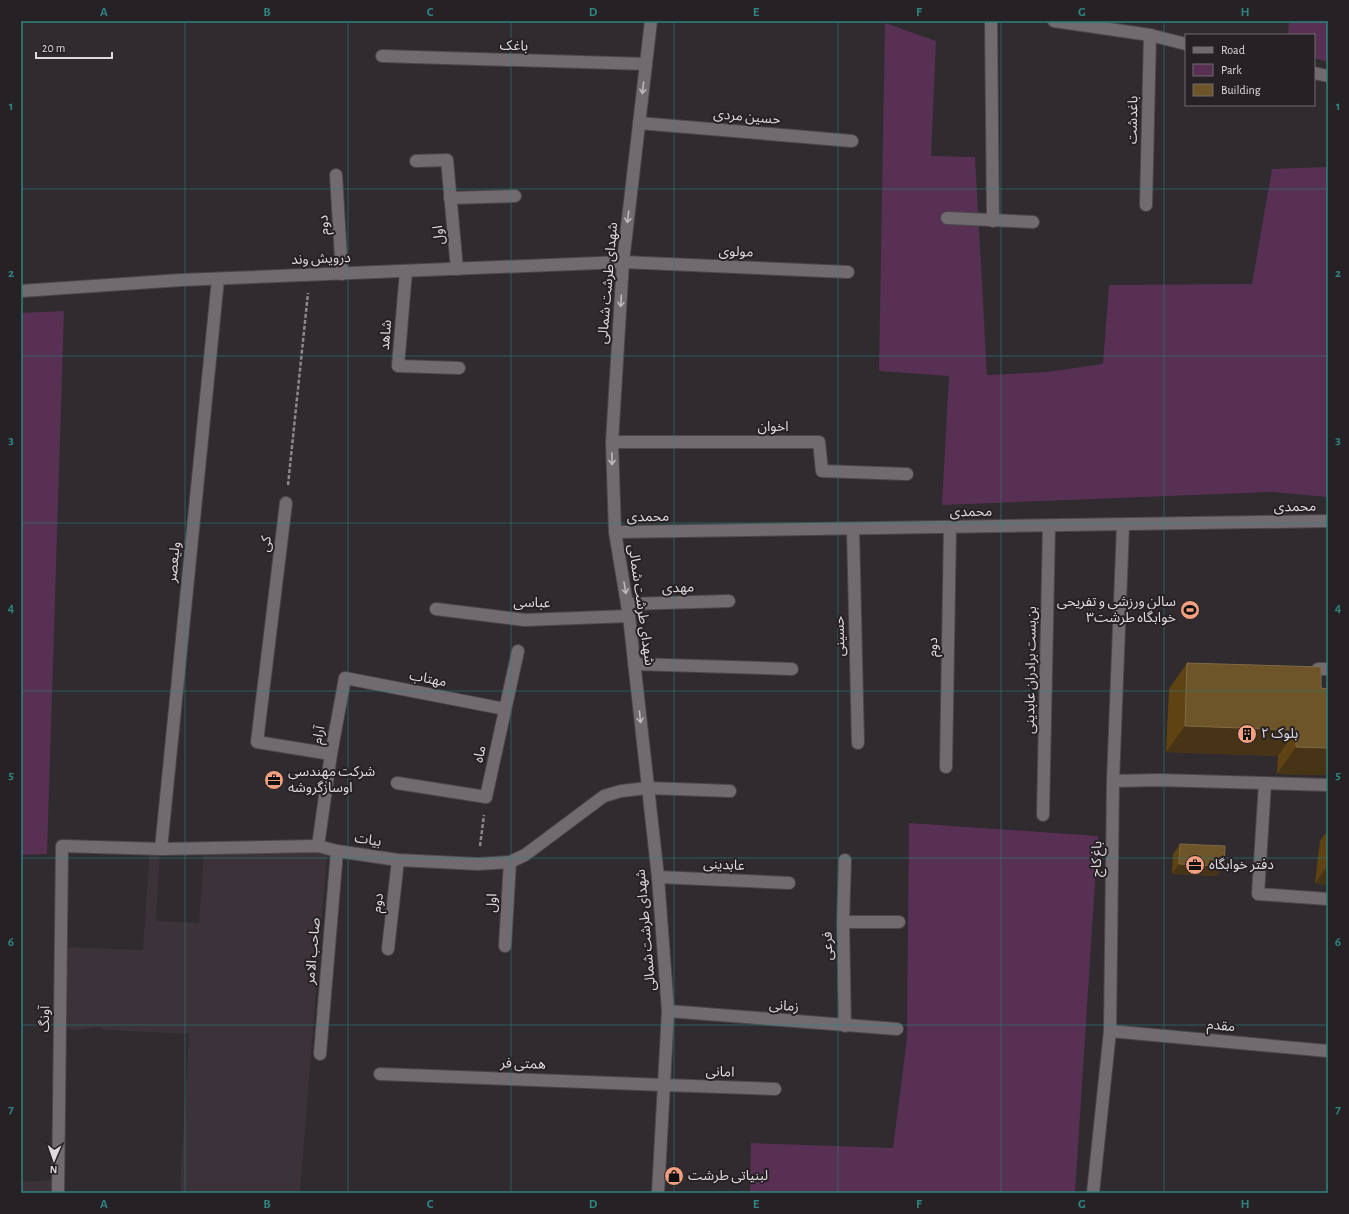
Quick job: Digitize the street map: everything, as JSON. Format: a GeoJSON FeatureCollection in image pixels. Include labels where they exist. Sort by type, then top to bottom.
{"type":"FeatureCollection","features":[{"type":"Feature","properties":{"kind":"street","name":"شهدای طرشت شمالی"},"geometry":{"type":"LineString","coordinates":[[651,21],[623,262],[612,442],[615,532],[628,610],[658,877],[668,1011],[658,1193]]}},
{"type":"Feature","properties":{"kind":"street"},"geometry":{"type":"LineString","coordinates":[[991,21],[993,221]]}},
{"type":"Feature","properties":{"kind":"street"},"geometry":{"type":"LineString","coordinates":[[1054,21],[1150,35],[1185,44]]}},
{"type":"Feature","properties":{"kind":"street","name":"باغدشت"},"geometry":{"type":"LineString","coordinates":[[1146,205],[1150,35]]}},
{"type":"Feature","properties":{"kind":"street","name":"باغک"},"geometry":{"type":"LineString","coordinates":[[382,56],[646,64]]}},
{"type":"Feature","properties":{"kind":"street"},"geometry":{"type":"LineString","coordinates":[[1315,73],[1328,76]]}},
{"type":"Feature","properties":{"kind":"street","name":"حسین مردی"},"geometry":{"type":"LineString","coordinates":[[639,123],[852,141]]}},
{"type":"Feature","properties":{"kind":"street","name":"اول"},"geometry":{"type":"LineString","coordinates":[[416,161],[447,160],[457,269]]}},
{"type":"Feature","properties":{"kind":"street","name":"دوم"},"geometry":{"type":"LineString","coordinates":[[336,175],[342,274]]}},
{"type":"Feature","properties":{"kind":"street"},"geometry":{"type":"LineString","coordinates":[[450,198],[515,196]]}},
{"type":"Feature","properties":{"kind":"street"},"geometry":{"type":"LineString","coordinates":[[947,218],[1033,222]]}},
{"type":"Feature","properties":{"kind":"street","name":"درویش‌ وند"},"geometry":{"type":"LineString","coordinates":[[21,291],[218,278],[623,262]]}},
{"type":"Feature","properties":{"kind":"street","name":"مولوی"},"geometry":{"type":"LineString","coordinates":[[623,262],[848,272]]}},
{"type":"Feature","properties":{"kind":"street","name":"شاهد"},"geometry":{"type":"LineString","coordinates":[[406,271],[398,366],[459,368]]}},
{"type":"Feature","properties":{"kind":"street","name":"ولیعصر"},"geometry":{"type":"LineString","coordinates":[[161,849],[218,278]]}},
{"type":"Feature","properties":{"kind":"street","name":"اخوان"},"geometry":{"type":"LineString","coordinates":[[612,442],[819,442],[822,471],[907,474]]}},
{"type":"Feature","properties":{"kind":"street","name":"کی"},"geometry":{"type":"LineString","coordinates":[[286,503],[256,742],[331,754]]}},
{"type":"Feature","properties":{"kind":"street","name":"محمدی"},"geometry":{"type":"LineString","coordinates":[[615,532],[1328,521]]}},
{"type":"Feature","properties":{"kind":"street","name":"باغ کاج"},"geometry":{"type":"LineString","coordinates":[[1094,1193],[1110,1030],[1113,782],[1122,525]]}},
{"type":"Feature","properties":{"kind":"street","name":"بن‌بست برادران عابدینی"},"geometry":{"type":"LineString","coordinates":[[1043,815],[1049,526]]}},
{"type":"Feature","properties":{"kind":"street","name":"دوم"},"geometry":{"type":"LineString","coordinates":[[946,767],[950,527]]}},
{"type":"Feature","properties":{"kind":"street","name":"حسینی"},"geometry":{"type":"LineString","coordinates":[[853,529],[858,742]]}},
{"type":"Feature","properties":{"kind":"street","name":"مهدی"},"geometry":{"type":"LineString","coordinates":[[628,610],[729,601]]}},
{"type":"Feature","properties":{"kind":"street","name":"عباسی"},"geometry":{"type":"LineString","coordinates":[[436,609],[525,620],[628,610]]}},
{"type":"Feature","properties":{"kind":"street","name":"ماه"},"geometry":{"type":"LineString","coordinates":[[486,797],[518,651]]}},
{"type":"Feature","properties":{"kind":"street"},"geometry":{"type":"LineString","coordinates":[[634,664],[792,669]]}},
{"type":"Feature","properties":{"kind":"street","name":"آرام"},"geometry":{"type":"LineString","coordinates":[[318,846],[331,754],[345,678]]}},
{"type":"Feature","properties":{"kind":"street","name":"مهتاب"},"geometry":{"type":"LineString","coordinates":[[345,678],[505,710]]}},
{"type":"Feature","properties":{"kind":"street"},"geometry":{"type":"LineString","coordinates":[[1113,782],[1159,780],[1328,785]]}},
{"type":"Feature","properties":{"kind":"street"},"geometry":{"type":"LineString","coordinates":[[397,783],[486,797]]}},
{"type":"Feature","properties":{"kind":"street"},"geometry":{"type":"LineString","coordinates":[[1265,783],[1258,894],[1328,898]]}},
{"type":"Feature","properties":{"kind":"street","name":"بیات"},"geometry":{"type":"LineString","coordinates":[[62,846],[161,849],[318,846],[337,851],[398,860],[478,864],[510,862],[525,855],[604,796],[620,791],[648,788],[730,790]]}},
{"type":"Feature","properties":{"kind":"street","name":"آونگ"},"geometry":{"type":"LineString","coordinates":[[58,1193],[62,846]]}},
{"type":"Feature","properties":{"kind":"street","name":"صاحب الامر"},"geometry":{"type":"LineString","coordinates":[[320,1054],[337,851]]}},
{"type":"Feature","properties":{"kind":"street","name":"دوم"},"geometry":{"type":"LineString","coordinates":[[388,949],[398,860]]}},
{"type":"Feature","properties":{"kind":"street"},"geometry":{"type":"LineString","coordinates":[[843,922],[845,860]]}},
{"type":"Feature","properties":{"kind":"street","name":"اول"},"geometry":{"type":"LineString","coordinates":[[505,946],[510,862]]}},
{"type":"Feature","properties":{"kind":"street","name":"عابدینی"},"geometry":{"type":"LineString","coordinates":[[658,877],[789,883]]}},
{"type":"Feature","properties":{"kind":"street","name":"فرعی"},"geometry":{"type":"LineString","coordinates":[[845,1026],[843,922],[898,922]]}},
{"type":"Feature","properties":{"kind":"street","name":"زمانی"},"geometry":{"type":"LineString","coordinates":[[668,1011],[897,1029]]}},
{"type":"Feature","properties":{"kind":"street","name":"مقدم"},"geometry":{"type":"LineString","coordinates":[[1110,1030],[1328,1050]]}},
{"type":"Feature","properties":{"kind":"street","name":"همتی فر"},"geometry":{"type":"LineString","coordinates":[[380,1074],[664,1085]]}},
{"type":"Feature","properties":{"kind":"street","name":"امانی"},"geometry":{"type":"LineString","coordinates":[[664,1085],[775,1089]]}},
{"type":"Feature","properties":{"kind":"path"},"geometry":{"type":"LineString","coordinates":[[286,503],[310,275]]}},
{"type":"Feature","properties":{"kind":"path"},"geometry":{"type":"LineString","coordinates":[[478,864],[486,797]]}},
{"type":"Feature","properties":{"kind":"shaded area"},"geometry":{"type":"Polygon","coordinates":[[[204,852],[327,853],[300,1193],[181,1193],[180,1185],[189,1034],[107,1030],[102,1029],[101,1027],[79,1030],[69,1029],[64,1026],[64,947],[143,950],[149,855],[160,855],[156,921],[199,923],[204,852]]]}},
{"type":"Feature","properties":{"kind":"shaded area"},"geometry":{"type":"Polygon","coordinates":[[[51,1180],[51,1183],[62,1183],[62,1193],[21,1193],[21,1182],[51,1180]]]}},
{"type":"Feature","properties":{"kind":"green space"},"geometry":{"type":"Polygon","coordinates":[[[1289,21],[1328,21],[1328,62],[1315,58],[1315,34],[1288,34],[1289,21]]]}},
{"type":"Feature","properties":{"kind":"green space"},"geometry":{"type":"Polygon","coordinates":[[[885,23],[936,41],[931,156],[975,157],[987,375],[1047,372],[1103,364],[1109,285],[1252,284],[1272,169],[1328,167],[1328,497],[1271,492],[942,505],[949,376],[879,371],[885,23]]]}},
{"type":"Feature","properties":{"kind":"green space"},"geometry":{"type":"Polygon","coordinates":[[[64,311],[47,854],[21,855],[21,313],[64,311]]]}},
{"type":"Feature","properties":{"kind":"green space"},"geometry":{"type":"Polygon","coordinates":[[[909,823],[1098,836],[1075,1193],[750,1193],[751,1143],[893,1148],[907,1038],[909,823]]]}},
{"type":"Feature","properties":{"kind":"building"},"geometry":{"type":"Polygon","coordinates":[[[1187,663],[1321,667],[1321,688],[1328,689],[1328,748],[1296,747],[1296,730],[1185,726],[1187,663]]]}},
{"type":"Feature","properties":{"kind":"building"},"geometry":{"type":"Polygon","coordinates":[[[1180,844],[1225,846],[1224,866],[1179,864],[1180,844]]]}},
{"type":"Feature","properties":{"kind":"place","name":"سالن ورزشی و تفریحی خوابگاه طرشت۳"},"geometry":{"type":"Point","coordinates":[1190,610]}},
{"type":"Feature","properties":{"kind":"place","name":"بلوک ۲"},"geometry":{"type":"Point","coordinates":[1247,734]}},
{"type":"Feature","properties":{"kind":"place","name":"شرکت مهندسی ا‌وسازگروشه"},"geometry":{"type":"Point","coordinates":[274,780]}},
{"type":"Feature","properties":{"kind":"place","name":"دفتر خوابگاه"},"geometry":{"type":"Point","coordinates":[1195,865]}},
{"type":"Feature","properties":{"kind":"place","name":"لبنیاتی طرشت"},"geometry":{"type":"Point","coordinates":[674,1176]}}]}
